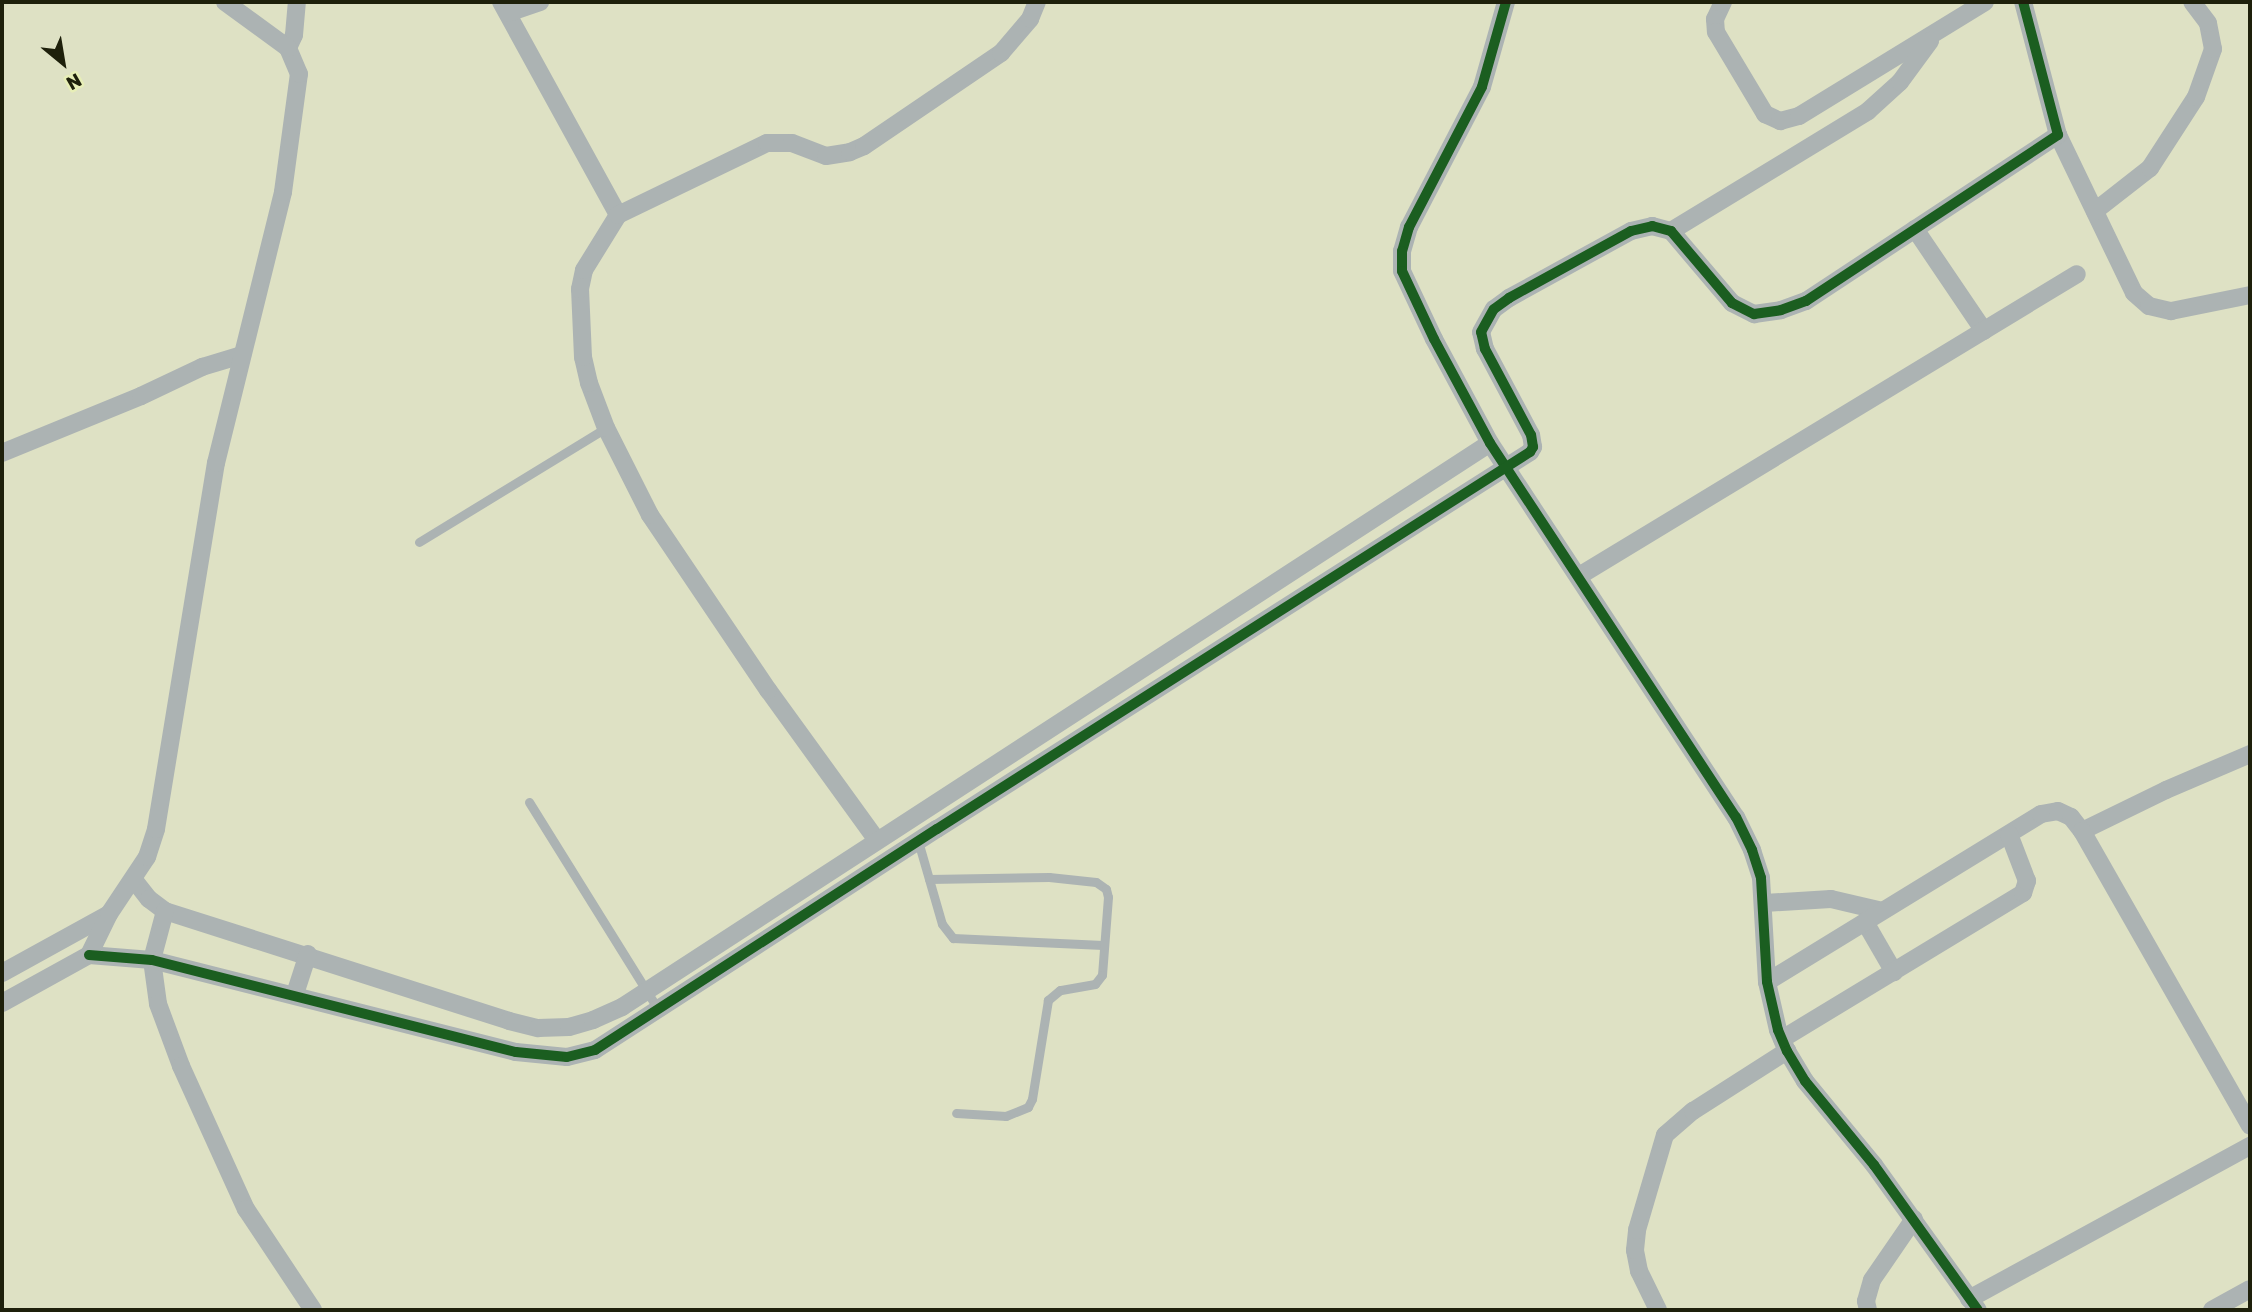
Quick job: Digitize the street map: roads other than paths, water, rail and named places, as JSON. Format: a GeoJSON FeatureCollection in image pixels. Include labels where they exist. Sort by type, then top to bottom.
{"type":"FeatureCollection","features":[{"type":"Feature","properties":{"kind":"street"},"geometry":{"type":"LineString","coordinates":[[89,955],[109,914],[147,857],[156,829],[216,463],[283,192],[299,74],[288,48],[225,2]]}},
{"type":"Feature","properties":{"kind":"street"},"geometry":{"type":"LineString","coordinates":[[288,48],[294,35],[297,2]]}},
{"type":"Feature","properties":{"kind":"street"},"geometry":{"type":"LineString","coordinates":[[540,2],[505,8],[618,215]]}},
{"type":"Feature","properties":{"kind":"street"},"geometry":{"type":"LineString","coordinates":[[876,839],[650,515],[606,428],[583,357],[580,289],[584,270],[618,215],[766,143],[792,143],[826,156],[850,152],[864,146],[1001,53],[1030,19],[1037,2]]}},
{"type":"Feature","properties":{"kind":"street"},"geometry":{"type":"LineString","coordinates":[[1506,2],[1482,87],[1409,228],[1401,259],[1402,271],[1434,339],[1490,443],[1579,576],[1624,652],[1736,817],[1752,850],[1765,903],[1767,982],[1784,1045],[1805,1081],[1874,1165],[1974,1304],[2250,1146]]}},
{"type":"Feature","properties":{"kind":"street"},"geometry":{"type":"LineString","coordinates":[[1723,2],[1715,19],[1716,32],[1765,114],[1780,121],[1799,116],[1985,2]]}},
{"type":"Feature","properties":{"kind":"street"},"geometry":{"type":"LineString","coordinates":[[2023,2],[2058,135],[2134,293],[2149,306],[2171,312],[2250,295]]}},
{"type":"Feature","properties":{"kind":"street"},"geometry":{"type":"LineString","coordinates":[[2095,211],[2150,168],[2196,97],[2213,49],[2208,23],[2192,2]]}},
{"type":"Feature","properties":{"kind":"street"},"geometry":{"type":"LineString","coordinates":[[1671,231],[1868,111],[1900,82],[1936,32]]}},
{"type":"Feature","properties":{"kind":"street"},"geometry":{"type":"LineString","coordinates":[[2,1003],[89,955],[152,960],[516,1052],[567,1057],[596,1049],[1530,452],[1534,442],[1485,349],[1481,332],[1486,320],[1509,298],[1631,231],[1652,226],[1671,231],[1732,303],[1754,314],[1781,310],[1806,301],[2058,135]]}},
{"type":"Feature","properties":{"kind":"street"},"geometry":{"type":"LineString","coordinates":[[1915,229],[1984,331]]}},
{"type":"Feature","properties":{"kind":"street"},"geometry":{"type":"LineString","coordinates":[[1579,576],[2077,274]]}},
{"type":"Feature","properties":{"kind":"street"},"geometry":{"type":"LineString","coordinates":[[2,453],[202,367],[242,355]]}},
{"type":"Feature","properties":{"kind":"street"},"geometry":{"type":"LineString","coordinates":[[134,880],[149,899],[165,911],[308,954],[509,1021],[538,1028],[569,1027],[593,1020],[646,991],[854,853],[1111,691],[1490,443]]}},
{"type":"Feature","properties":{"kind":"street"},"geometry":{"type":"LineString","coordinates":[[2082,831],[2166,790],[2250,754]]}},
{"type":"Feature","properties":{"kind":"street"},"geometry":{"type":"LineString","coordinates":[[1767,982],[2042,814],[2058,811],[2071,817],[2082,831],[2250,1125]]}},
{"type":"Feature","properties":{"kind":"street"},"geometry":{"type":"LineString","coordinates":[[1658,1310],[1639,1271],[1635,1250],[1637,1230],[1665,1135],[1693,1111],[1784,1045],[1894,972],[2026,890],[2026,876],[2009,834]]}},
{"type":"Feature","properties":{"kind":"street"},"geometry":{"type":"LineString","coordinates":[[854,853],[869,873]]}},
{"type":"Feature","properties":{"kind":"street"},"geometry":{"type":"LineString","coordinates":[[1765,903],[1831,899],[1882,911]]}},
{"type":"Feature","properties":{"kind":"street"},"geometry":{"type":"LineString","coordinates":[[165,911],[152,960],[158,1004],[181,1066],[240,1196],[313,1310]]}},
{"type":"Feature","properties":{"kind":"street"},"geometry":{"type":"LineString","coordinates":[[2,974],[109,914]]}},
{"type":"Feature","properties":{"kind":"street"},"geometry":{"type":"LineString","coordinates":[[1866,922],[1894,972]]}},
{"type":"Feature","properties":{"kind":"street"},"geometry":{"type":"LineString","coordinates":[[295,994],[308,954]]}},
{"type":"Feature","properties":{"kind":"street"},"geometry":{"type":"LineString","coordinates":[[1868,1310],[1866,1301],[1872,1280],[1914,1219]]}},
{"type":"Feature","properties":{"kind":"street"},"geometry":{"type":"LineString","coordinates":[[2212,1310],[2250,1289]]}},
{"type":"Feature","properties":{"kind":"lane"},"geometry":{"type":"LineString","coordinates":[[419,542],[606,428]]}},
{"type":"Feature","properties":{"kind":"lane"},"geometry":{"type":"LineString","coordinates":[[529,802],[658,1009]]}},
{"type":"Feature","properties":{"kind":"lane"},"geometry":{"type":"LineString","coordinates":[[918,841],[942,924],[953,938],[1104,945]]}},
{"type":"Feature","properties":{"kind":"lane"},"geometry":{"type":"LineString","coordinates":[[929,878],[1049,877],[1096,882],[1106,889],[1108,897],[1102,975],[1090,986],[1060,990],[1048,1000],[1032,1099],[1028,1107],[1006,1116],[956,1113]]}}]}
